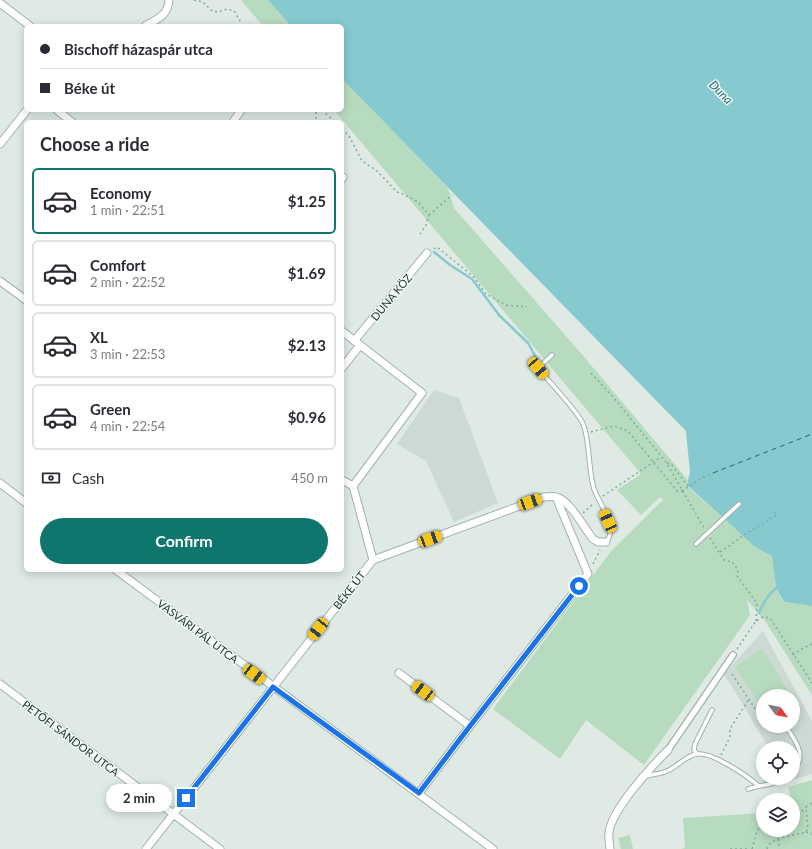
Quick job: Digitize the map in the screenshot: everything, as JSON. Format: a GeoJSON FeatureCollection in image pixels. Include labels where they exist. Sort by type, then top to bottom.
{"type":"FeatureCollection","features":[{"type":"Feature","properties":{"kind":"street"},"geometry":{"type":"LineString","coordinates":[[148,24],[163,15],[169,8],[169,0]]}},
{"type":"Feature","properties":{"kind":"street"},"geometry":{"type":"LineString","coordinates":[[0,3],[27,24]]}},
{"type":"Feature","properties":{"kind":"street"},"geometry":{"type":"LineString","coordinates":[[0,144],[25,112]]}},
{"type":"Feature","properties":{"kind":"street"},"geometry":{"type":"LineString","coordinates":[[60,112],[70,120]]}},
{"type":"Feature","properties":{"kind":"street","name":"DUNA KÖZ"},"geometry":{"type":"LineString","coordinates":[[344,365],[357,343],[427,253]]}},
{"type":"Feature","properties":{"kind":"street"},"geometry":{"type":"LineString","coordinates":[[0,281],[24,299]]}},
{"type":"Feature","properties":{"kind":"street"},"geometry":{"type":"LineString","coordinates":[[344,333],[422,393],[353,486]]}},
{"type":"Feature","properties":{"kind":"street"},"geometry":{"type":"LineString","coordinates":[[344,481],[353,486],[373,560]]}},
{"type":"Feature","properties":{"kind":"street"},"geometry":{"type":"LineString","coordinates":[[0,484],[24,502]]}},
{"type":"Feature","properties":{"kind":"street"},"geometry":{"type":"LineString","coordinates":[[556,496],[569,505],[593,539],[598,542],[605,542]]}},
{"type":"Feature","properties":{"kind":"street"},"geometry":{"type":"LineString","coordinates":[[419,793],[588,574],[556,496]]}},
{"type":"Feature","properties":{"kind":"street","name":"BÉKE ÚT"},"geometry":{"type":"LineString","coordinates":[[146,849],[373,560],[544,497],[556,496]]}},
{"type":"Feature","properties":{"kind":"street","name":"VASVÁRI PÁL UTCA"},"geometry":{"type":"LineString","coordinates":[[119,572],[493,849]]}},
{"type":"Feature","properties":{"kind":"street"},"geometry":{"type":"LineString","coordinates":[[611,848],[609,833],[614,817],[643,776],[668,750],[733,655]]}},
{"type":"Feature","properties":{"kind":"street"},"geometry":{"type":"LineString","coordinates":[[399,673],[470,726]]}},
{"type":"Feature","properties":{"kind":"street","name":"PETŐFI SÁNDOR UTCA"},"geometry":{"type":"LineString","coordinates":[[0,684],[220,849]]}},
{"type":"Feature","properties":{"kind":"lane"},"geometry":{"type":"LineString","coordinates":[[552,355],[538,368],[582,421],[593,488],[611,530],[610,539],[605,542]]}},
{"type":"Feature","properties":{"kind":"lane"},"geometry":{"type":"LineString","coordinates":[[696,544],[739,504]]}},
{"type":"Feature","properties":{"kind":"lane"},"geometry":{"type":"LineString","coordinates":[[697,754],[694,750],[695,744],[712,710]]}},
{"type":"Feature","properties":{"kind":"lane"},"geometry":{"type":"LineString","coordinates":[[643,776],[668,771],[686,758],[697,754],[718,760],[737,770],[759,786]]}},
{"type":"Feature","properties":{"kind":"lane"},"geometry":{"type":"LineString","coordinates":[[748,789],[764,785]]}},
{"type":"Feature","properties":{"kind":"path"},"geometry":{"type":"LineString","coordinates":[[194,0],[203,2],[212,11],[218,12],[228,9],[234,10],[241,24]]}},
{"type":"Feature","properties":{"kind":"path"},"geometry":{"type":"LineString","coordinates":[[324,112],[333,120]]}},
{"type":"Feature","properties":{"kind":"path"},"geometry":{"type":"LineString","coordinates":[[344,131],[349,136],[362,161],[376,170],[397,192],[418,202],[429,216]]}},
{"type":"Feature","properties":{"kind":"path"},"geometry":{"type":"LineString","coordinates":[[420,234],[426,225],[429,216],[452,195]]}},
{"type":"Feature","properties":{"kind":"path"},"geometry":{"type":"LineString","coordinates":[[427,253],[437,247],[474,277],[486,294],[506,305],[527,307]]}},
{"type":"Feature","properties":{"kind":"path"},"geometry":{"type":"LineString","coordinates":[[591,373],[613,397],[666,462],[724,560],[732,562],[738,570],[737,576],[756,603],[756,621]]}},
{"type":"Feature","properties":{"kind":"path"},"geometry":{"type":"LineString","coordinates":[[585,434],[614,426],[628,432],[677,491],[682,491],[688,486],[714,473]]}},
{"type":"Feature","properties":{"kind":"path"},"geometry":{"type":"LineString","coordinates":[[590,506],[598,499],[661,457]]}},
{"type":"Feature","properties":{"kind":"path"},"geometry":{"type":"LineString","coordinates":[[666,462],[672,465],[688,486]]}},
{"type":"Feature","properties":{"kind":"path"},"geometry":{"type":"LineString","coordinates":[[720,552],[747,533],[777,515],[774,511]]}},
{"type":"Feature","properties":{"kind":"path"},"geometry":{"type":"LineString","coordinates":[[588,574],[605,542]]}},
{"type":"Feature","properties":{"kind":"path"},"geometry":{"type":"LineString","coordinates":[[733,655],[756,621],[763,617],[770,618],[812,683]]}},
{"type":"Feature","properties":{"kind":"path"},"geometry":{"type":"LineString","coordinates":[[793,655],[812,644]]}},
{"type":"Feature","properties":{"kind":"path"},"geometry":{"type":"LineString","coordinates":[[732,674],[756,710]]}},
{"type":"Feature","properties":{"kind":"path"},"geometry":{"type":"LineString","coordinates":[[718,760],[730,737],[730,729],[749,699]]}},
{"type":"Feature","properties":{"kind":"path"},"geometry":{"type":"LineString","coordinates":[[800,813],[812,803]]}},
{"type":"Feature","properties":{"kind":"path"},"geometry":{"type":"LineString","coordinates":[[806,807],[808,828],[806,832]]}},
{"type":"Feature","properties":{"kind":"path"},"geometry":{"type":"LineString","coordinates":[[767,849],[768,845],[774,840],[806,832],[812,834]]}},
{"type":"Feature","properties":{"kind":"path"},"geometry":{"type":"LineString","coordinates":[[752,849],[756,835]]}},
{"type":"Feature","properties":{"kind":"path"},"geometry":{"type":"LineString","coordinates":[[778,839],[780,849]]}},
{"type":"Feature","properties":{"kind":"path"},"geometry":{"type":"LineString","coordinates":[[730,849],[749,849]]}},
{"type":"Feature","properties":{"kind":"shaded area"},"geometry":{"type":"Polygon","coordinates":[[[434,390],[459,398],[498,503],[454,522],[426,461],[397,444],[434,390]]]}},
{"type":"Feature","properties":{"kind":"shaded area"},"geometry":{"type":"Polygon","coordinates":[[[763,631],[795,689],[756,689],[756,727],[724,674],[763,631]]]}},
{"type":"Feature","properties":{"kind":"shaded area"},"geometry":{"type":"Polygon","coordinates":[[[800,699],[812,721],[812,774],[800,778],[800,741],[765,741],[760,733],[800,733],[800,699]]]}},
{"type":"Feature","properties":{"kind":"shaded area"},"geometry":{"type":"Polygon","coordinates":[[[763,785],[776,785],[763,789],[763,785]]]}},
{"type":"Feature","properties":{"kind":"green space"},"geometry":{"type":"Polygon","coordinates":[[[241,0],[268,0],[289,24],[261,24],[241,0]]]}},
{"type":"Feature","properties":{"kind":"green space"},"geometry":{"type":"Polygon","coordinates":[[[344,81],[448,188],[454,208],[585,358],[688,480],[688,487],[755,547],[772,556],[776,588],[783,602],[812,606],[812,695],[765,621],[747,600],[750,615],[644,765],[586,720],[560,759],[493,709],[612,550],[663,500],[660,497],[641,515],[617,490],[641,474],[336,112],[344,112],[344,81]]]}},
{"type":"Feature","properties":{"kind":"green space"},"geometry":{"type":"Polygon","coordinates":[[[762,649],[787,689],[756,689],[756,699],[735,667],[762,649]]]}},
{"type":"Feature","properties":{"kind":"green space"},"geometry":{"type":"Polygon","coordinates":[[[812,780],[812,849],[681,849],[685,848],[683,818],[756,813],[756,837],[800,837],[800,793],[789,793],[788,787],[800,785],[800,784],[812,780]]]}},
{"type":"Feature","properties":{"kind":"green space"},"geometry":{"type":"Polygon","coordinates":[[[630,835],[633,849],[621,849],[618,838],[630,835]]]}},
{"type":"Feature","properties":{"kind":"water","name":"Duna"},"geometry":{"type":"Polygon","coordinates":[[[268,0],[812,0],[812,606],[784,602],[776,588],[772,556],[755,547],[688,486],[690,473],[686,431],[344,81],[344,24],[289,24],[268,0]]]}},
{"type":"Feature","properties":{"kind":"waterway"},"geometry":{"type":"LineString","coordinates":[[434,252],[450,265],[472,279],[499,315],[528,343],[538,361]]}},
{"type":"Feature","properties":{"kind":"waterway"},"geometry":{"type":"LineString","coordinates":[[759,613],[766,599],[776,588]]}},
{"type":"Feature","properties":{"kind":"ferry route"},"geometry":{"type":"LineString","coordinates":[[713,473],[812,434]]}},
{"type":"Feature","properties":{"kind":"route"},"geometry":{"type":"LineString","coordinates":[[186,798],[273,687],[419,793],[579,586]]}}]}
